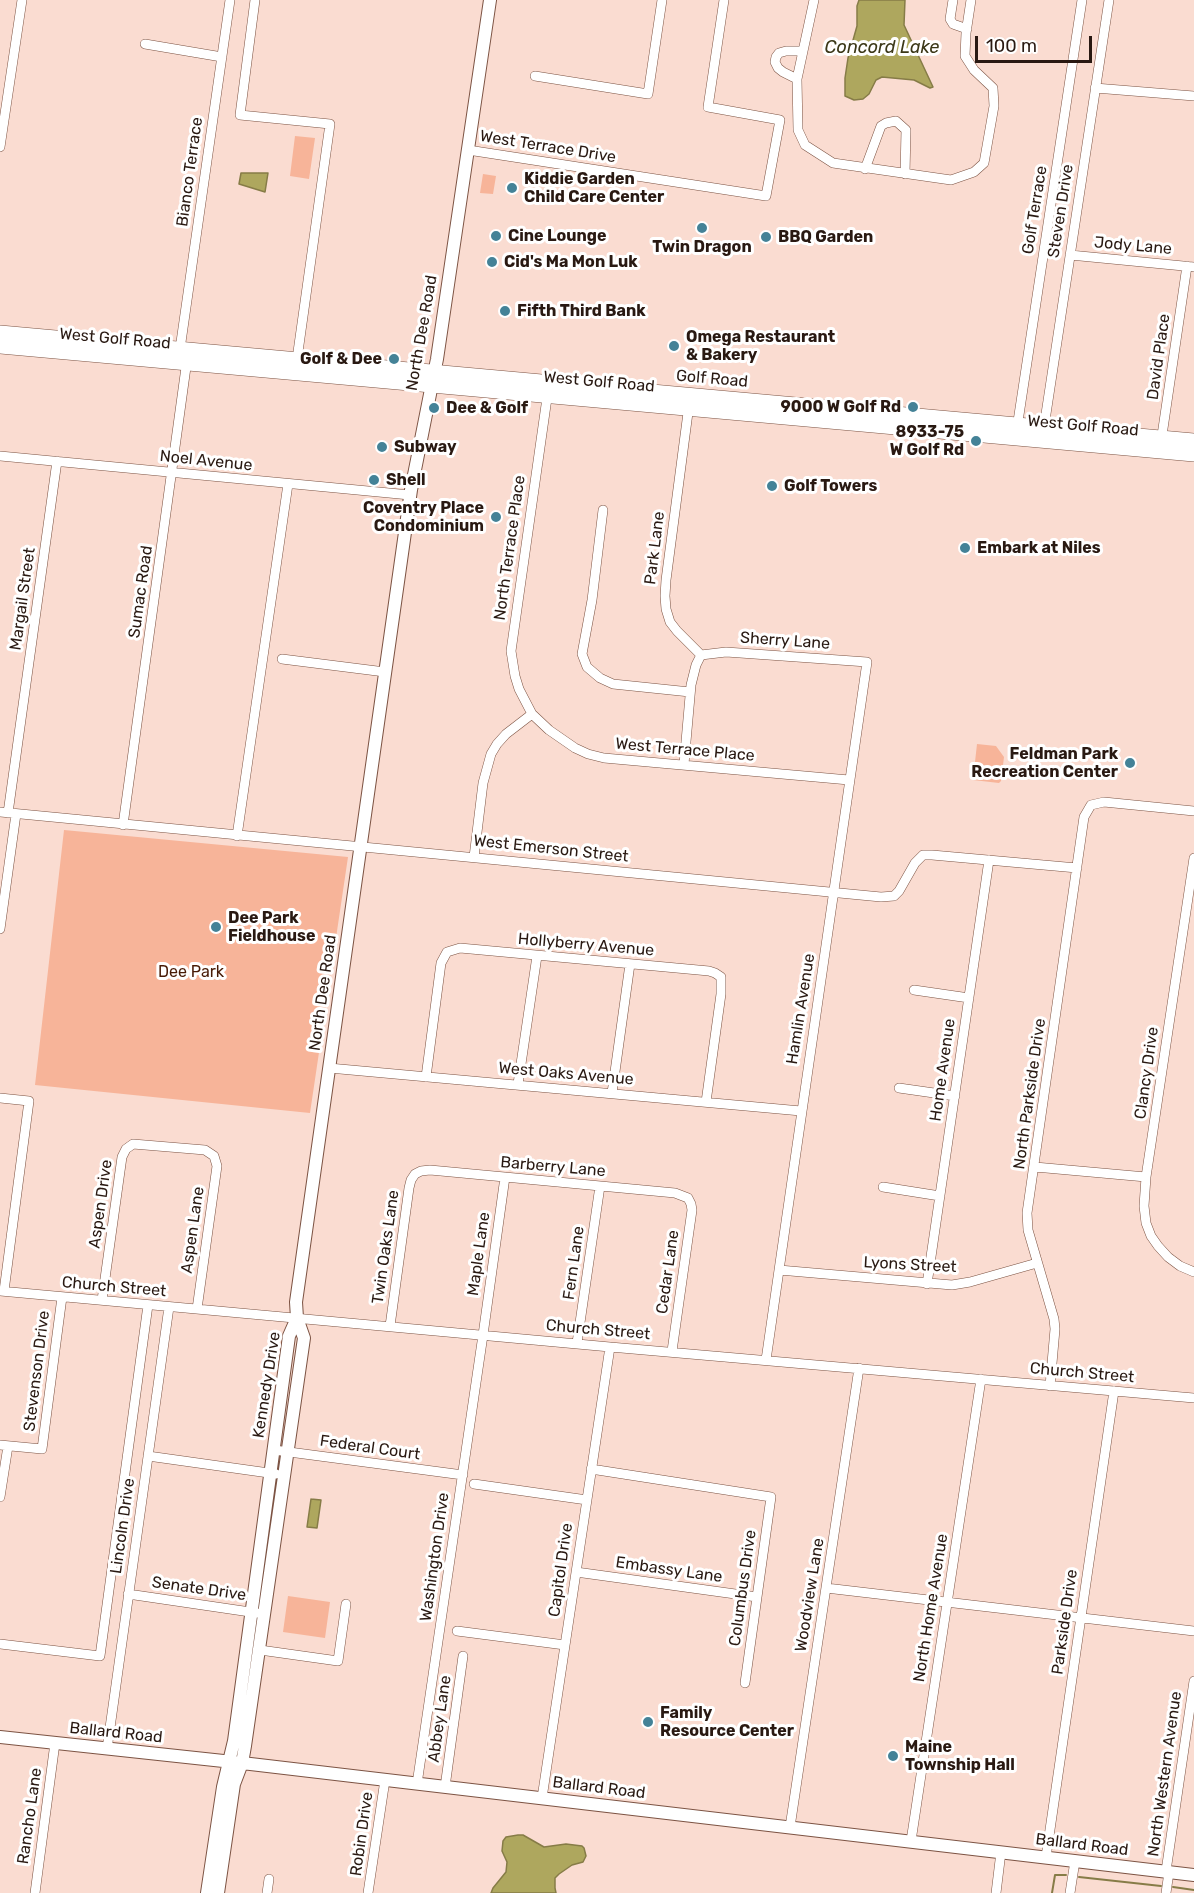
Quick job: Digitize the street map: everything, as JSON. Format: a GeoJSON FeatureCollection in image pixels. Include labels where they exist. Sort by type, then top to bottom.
{"type":"FeatureCollection","features":[{"type":"Feature","properties":{"kind":"main road","name":"West Golf Road"},"geometry":{"type":"LineString","coordinates":[[0,333],[185,354],[1017,432],[1161,445],[1194,441]]}},
{"type":"Feature","properties":{"kind":"main road","name":"West Golf Road"},"geometry":{"type":"LineString","coordinates":[[0,346],[297,359],[433,378]]}},
{"type":"Feature","properties":{"kind":"main road","name":"West Golf Road"},"geometry":{"type":"LineString","coordinates":[[548,389],[603,387]]}},
{"type":"Feature","properties":{"kind":"main road","name":"Golf Road"},"geometry":{"type":"LineString","coordinates":[[603,387],[689,402],[817,406]]}},
{"type":"Feature","properties":{"kind":"main road","name":"West Golf Road"},"geometry":{"type":"LineString","coordinates":[[817,406],[1017,432],[1044,427],[1161,445],[1194,454]]}},
{"type":"Feature","properties":{"kind":"street"},"geometry":{"type":"LineString","coordinates":[[0,147],[22,0]]}},
{"type":"Feature","properties":{"kind":"street","name":"Bianco Terrace"},"geometry":{"type":"LineString","coordinates":[[185,354],[230,0]]}},
{"type":"Feature","properties":{"kind":"street"},"geometry":{"type":"LineString","coordinates":[[255,0],[240,115],[330,124],[297,359]]}},
{"type":"Feature","properties":{"kind":"street","name":"North Dee Road"},"geometry":{"type":"LineString","coordinates":[[297,1318],[296,1302],[410,495],[433,378],[490,0]]}},
{"type":"Feature","properties":{"kind":"street"},"geometry":{"type":"LineString","coordinates":[[535,76],[648,94],[662,0]]}},
{"type":"Feature","properties":{"kind":"street","name":"West Terrace Drive"},"geometry":{"type":"LineString","coordinates":[[468,150],[766,195],[780,120],[708,107],[724,0]]}},
{"type":"Feature","properties":{"kind":"street"},"geometry":{"type":"LineString","coordinates":[[814,0],[797,79],[798,130],[805,145],[832,163],[951,180],[974,172],[984,163],[994,106],[993,88],[974,70],[965,56],[971,0]]}},
{"type":"Feature","properties":{"kind":"street"},"geometry":{"type":"LineString","coordinates":[[952,0],[950,19],[953,24],[967,29]]}},
{"type":"Feature","properties":{"kind":"street","name":"Golf Terrace"},"geometry":{"type":"LineString","coordinates":[[1017,432],[1082,0]]}},
{"type":"Feature","properties":{"kind":"street","name":"Steven Drive"},"geometry":{"type":"LineString","coordinates":[[1044,427],[1109,0]]}},
{"type":"Feature","properties":{"kind":"street"},"geometry":{"type":"LineString","coordinates":[[145,44],[222,57]]}},
{"type":"Feature","properties":{"kind":"street"},"geometry":{"type":"LineString","coordinates":[[797,79],[778,68],[775,62],[776,57],[779,53],[786,51],[803,51]]}},
{"type":"Feature","properties":{"kind":"street"},"geometry":{"type":"LineString","coordinates":[[1095,88],[1194,96]]}},
{"type":"Feature","properties":{"kind":"street"},"geometry":{"type":"LineString","coordinates":[[865,168],[881,126],[896,121],[906,129],[905,174]]}},
{"type":"Feature","properties":{"kind":"street","name":"Jody Lane"},"geometry":{"type":"LineString","coordinates":[[1070,255],[1191,266]]}},
{"type":"Feature","properties":{"kind":"street","name":"David Place"},"geometry":{"type":"LineString","coordinates":[[1161,445],[1191,266]]}},
{"type":"Feature","properties":{"kind":"street","name":"Sumac Road"},"geometry":{"type":"LineString","coordinates":[[123,825],[173,472],[185,354]]}},
{"type":"Feature","properties":{"kind":"street","name":"North Terrace Place"},"geometry":{"type":"LineString","coordinates":[[532,714],[517,682],[512,651],[548,389]]}},
{"type":"Feature","properties":{"kind":"street","name":"Park Lane"},"geometry":{"type":"LineString","coordinates":[[689,402],[665,603],[670,621],[701,656]]}},
{"type":"Feature","properties":{"kind":"street","name":"Noel Avenue"},"geometry":{"type":"LineString","coordinates":[[0,456],[410,495]]}},
{"type":"Feature","properties":{"kind":"street","name":"Margail Street"},"geometry":{"type":"LineString","coordinates":[[0,929],[8,813],[57,461]]}},
{"type":"Feature","properties":{"kind":"street"},"geometry":{"type":"LineString","coordinates":[[237,836],[288,484]]}},
{"type":"Feature","properties":{"kind":"street"},"geometry":{"type":"LineString","coordinates":[[603,510],[592,600],[582,654],[587,667],[600,678],[613,684],[690,692]]}},
{"type":"Feature","properties":{"kind":"street","name":"Sherry Lane"},"geometry":{"type":"LineString","coordinates":[[701,656],[726,652],[867,662]]}},
{"type":"Feature","properties":{"kind":"street"},"geometry":{"type":"LineString","coordinates":[[684,764],[690,692],[693,675],[701,656]]}},
{"type":"Feature","properties":{"kind":"street"},"geometry":{"type":"LineString","coordinates":[[282,659],[385,672]]}},
{"type":"Feature","properties":{"kind":"street","name":"Hamlin Avenue"},"geometry":{"type":"LineString","coordinates":[[766,1360],[867,662]]}},
{"type":"Feature","properties":{"kind":"street"},"geometry":{"type":"LineString","coordinates":[[474,857],[483,783],[491,754],[506,734],[532,714]]}},
{"type":"Feature","properties":{"kind":"street","name":"West Terrace Place"},"geometry":{"type":"LineString","coordinates":[[532,714],[561,740],[588,754],[604,758],[849,780]]}},
{"type":"Feature","properties":{"kind":"street","name":"North Parkside Drive"},"geometry":{"type":"LineString","coordinates":[[1050,1386],[1054,1354],[1054,1319],[1036,1263],[1027,1221],[1084,817],[1091,805],[1104,802],[1194,811]]}},
{"type":"Feature","properties":{"kind":"street","name":"West Emerson Street"},"geometry":{"type":"LineString","coordinates":[[8,813],[881,897],[894,896],[915,863],[923,855],[1077,868]]}},
{"type":"Feature","properties":{"kind":"street","name":"Clancy Drive"},"geometry":{"type":"LineString","coordinates":[[1194,858],[1146,1177],[1144,1206],[1146,1223],[1151,1236],[1168,1257],[1194,1272]]}},
{"type":"Feature","properties":{"kind":"street","name":"Home Avenue"},"geometry":{"type":"LineString","coordinates":[[927,1284],[989,860]]}},
{"type":"Feature","properties":{"kind":"street","name":"Hollyberry Avenue"},"geometry":{"type":"LineString","coordinates":[[426,1077],[441,963],[447,952],[460,948],[709,971],[720,977],[721,994],[706,1102]]}},
{"type":"Feature","properties":{"kind":"street"},"geometry":{"type":"LineString","coordinates":[[518,1084],[537,956]]}},
{"type":"Feature","properties":{"kind":"street"},"geometry":{"type":"LineString","coordinates":[[612,1093],[630,964]]}},
{"type":"Feature","properties":{"kind":"street"},"geometry":{"type":"LineString","coordinates":[[914,990],[969,998]]}},
{"type":"Feature","properties":{"kind":"street","name":"West Oaks Avenue"},"geometry":{"type":"LineString","coordinates":[[329,1068],[801,1111]]}},
{"type":"Feature","properties":{"kind":"street"},"geometry":{"type":"LineString","coordinates":[[899,1088],[955,1096]]}},
{"type":"Feature","properties":{"kind":"street"},"geometry":{"type":"LineString","coordinates":[[0,1098],[29,1101],[2,1291]]}},
{"type":"Feature","properties":{"kind":"street","name":"Aspen Lane"},"geometry":{"type":"LineString","coordinates":[[126,1149],[133,1144],[205,1150],[214,1156],[217,1166],[197,1309]]}},
{"type":"Feature","properties":{"kind":"street","name":"Aspen Drive"},"geometry":{"type":"LineString","coordinates":[[102,1300],[122,1157],[126,1149]]}},
{"type":"Feature","properties":{"kind":"street"},"geometry":{"type":"LineString","coordinates":[[1035,1167],[1146,1177]]}},
{"type":"Feature","properties":{"kind":"street","name":"Barberry Lane"},"geometry":{"type":"LineString","coordinates":[[416,1174],[430,1170],[675,1193],[688,1198]]}},
{"type":"Feature","properties":{"kind":"street","name":"Twin Oaks Lane"},"geometry":{"type":"LineString","coordinates":[[390,1326],[409,1188],[416,1174]]}},
{"type":"Feature","properties":{"kind":"street","name":"Maple Lane"},"geometry":{"type":"LineString","coordinates":[[483,1335],[505,1177]]}},
{"type":"Feature","properties":{"kind":"street","name":"Fern Lane"},"geometry":{"type":"LineString","coordinates":[[578,1344],[600,1186]]}},
{"type":"Feature","properties":{"kind":"street"},"geometry":{"type":"LineString","coordinates":[[884,1187],[940,1196]]}},
{"type":"Feature","properties":{"kind":"street","name":"Cedar Lane"},"geometry":{"type":"LineString","coordinates":[[672,1352],[692,1210],[688,1198]]}},
{"type":"Feature","properties":{"kind":"street","name":"Lyons Street"},"geometry":{"type":"LineString","coordinates":[[779,1270],[952,1285],[1036,1263]]}},
{"type":"Feature","properties":{"kind":"street","name":"Church Street"},"geometry":{"type":"LineString","coordinates":[[2,1291],[1194,1398]]}},
{"type":"Feature","properties":{"kind":"street","name":"Stevenson Drive"},"geometry":{"type":"LineString","coordinates":[[0,1497],[4,1446],[42,1449],[62,1297]]}},
{"type":"Feature","properties":{"kind":"street","name":"Lincoln Drive"},"geometry":{"type":"LineString","coordinates":[[0,1644],[100,1656],[148,1305]]}},
{"type":"Feature","properties":{"kind":"street","name":"Lincoln Drive"},"geometry":{"type":"LineString","coordinates":[[107,1749],[169,1307]]}},
{"type":"Feature","properties":{"kind":"street","name":"Kennedy Drive"},"geometry":{"type":"LineString","coordinates":[[236,1762],[260,1650],[259,1613],[271,1473],[289,1336],[297,1318]]}},
{"type":"Feature","properties":{"kind":"street","name":"Kennedy Drive"},"geometry":{"type":"LineString","coordinates":[[236,1762],[259,1613],[284,1475],[304,1338],[297,1318]]}},
{"type":"Feature","properties":{"kind":"street","name":"Washington Drive"},"geometry":{"type":"LineString","coordinates":[[417,1784],[483,1335]]}},
{"type":"Feature","properties":{"kind":"street","name":"Capitol Drive"},"geometry":{"type":"LineString","coordinates":[[542,1798],[610,1347]]}},
{"type":"Feature","properties":{"kind":"street","name":"Woodview Lane"},"geometry":{"type":"LineString","coordinates":[[790,1827],[860,1368]]}},
{"type":"Feature","properties":{"kind":"street","name":"North Home Avenue"},"geometry":{"type":"LineString","coordinates":[[911,1841],[981,1379]]}},
{"type":"Feature","properties":{"kind":"street","name":"Parkside Drive"},"geometry":{"type":"LineString","coordinates":[[1046,1857],[1114,1391]]}},
{"type":"Feature","properties":{"kind":"street","name":"Federal Court"},"geometry":{"type":"LineString","coordinates":[[274,1450],[463,1475]]}},
{"type":"Feature","properties":{"kind":"street"},"geometry":{"type":"LineString","coordinates":[[148,1456],[284,1475]]}},
{"type":"Feature","properties":{"kind":"street","name":"Columbus Drive"},"geometry":{"type":"LineString","coordinates":[[591,1469],[771,1497],[745,1683]]}},
{"type":"Feature","properties":{"kind":"street"},"geometry":{"type":"LineString","coordinates":[[474,1484],[587,1500]]}},
{"type":"Feature","properties":{"kind":"street","name":"Embassy Lane"},"geometry":{"type":"LineString","coordinates":[[576,1572],[757,1597]]}},
{"type":"Feature","properties":{"kind":"street"},"geometry":{"type":"LineString","coordinates":[[826,1588],[1194,1631]]}},
{"type":"Feature","properties":{"kind":"street","name":"Senate Drive"},"geometry":{"type":"LineString","coordinates":[[128,1594],[259,1613]]}},
{"type":"Feature","properties":{"kind":"street"},"geometry":{"type":"LineString","coordinates":[[260,1650],[338,1661],[346,1604]]}},
{"type":"Feature","properties":{"kind":"street"},"geometry":{"type":"LineString","coordinates":[[457,1630],[565,1645]]}},
{"type":"Feature","properties":{"kind":"street","name":"Abbey Lane"},"geometry":{"type":"LineString","coordinates":[[446,1787],[463,1656]]}},
{"type":"Feature","properties":{"kind":"street","name":"North Western Avenue"},"geometry":{"type":"LineString","coordinates":[[1166,1893],[1167,1871],[1194,1681]]}},
{"type":"Feature","properties":{"kind":"street","name":"Ballard Road"},"geometry":{"type":"LineString","coordinates":[[0,1737],[236,1762],[1194,1875]]}},
{"type":"Feature","properties":{"kind":"street","name":"Rancho Lane"},"geometry":{"type":"LineString","coordinates":[[35,1893],[54,1743]]}},
{"type":"Feature","properties":{"kind":"street"},"geometry":{"type":"LineString","coordinates":[[207,1893],[223,1787],[236,1762]]}},
{"type":"Feature","properties":{"kind":"street"},"geometry":{"type":"LineString","coordinates":[[218,1893],[236,1762]]}},
{"type":"Feature","properties":{"kind":"street","name":"Robin Drive"},"geometry":{"type":"LineString","coordinates":[[368,1893],[385,1780]]}},
{"type":"Feature","properties":{"kind":"street"},"geometry":{"type":"LineString","coordinates":[[996,1893],[1001,1852]]}},
{"type":"Feature","properties":{"kind":"street"},"geometry":{"type":"LineString","coordinates":[[1070,1893],[1075,1861]]}},
{"type":"Feature","properties":{"kind":"street"},"geometry":{"type":"LineString","coordinates":[[267,1893],[269,1879]]}},
{"type":"Feature","properties":{"kind":"green space"},"geometry":{"type":"Polygon","coordinates":[[[295,136],[315,138],[309,179],[290,176],[295,136]]]}},
{"type":"Feature","properties":{"kind":"green space"},"geometry":{"type":"Polygon","coordinates":[[[483,174],[496,176],[493,194],[480,193],[483,174]]]}},
{"type":"Feature","properties":{"kind":"green space"},"geometry":{"type":"Polygon","coordinates":[[[977,744],[996,746],[1004,757],[999,783],[973,780],[977,744]]]}},
{"type":"Feature","properties":{"kind":"green space","name":"Dee Park"},"geometry":{"type":"Polygon","coordinates":[[[64,830],[348,857],[310,1113],[35,1085],[64,830]]]}},
{"type":"Feature","properties":{"kind":"green space"},"geometry":{"type":"Polygon","coordinates":[[[288,1596],[330,1602],[325,1638],[283,1632],[288,1596]]]}},
{"type":"Feature","properties":{"kind":"water","name":"Concord Lake"},"geometry":{"type":"Polygon","coordinates":[[[859,0],[905,0],[904,25],[933,87],[930,88],[914,80],[882,77],[876,80],[869,94],[863,99],[854,100],[845,96],[845,78],[857,26],[859,0]]]}},
{"type":"Feature","properties":{"kind":"water"},"geometry":{"type":"Polygon","coordinates":[[[241,173],[268,173],[265,192],[239,184],[241,173]]]}},
{"type":"Feature","properties":{"kind":"water"},"geometry":{"type":"Polygon","coordinates":[[[311,1499],[321,1500],[317,1528],[307,1527],[311,1499]]]}},
{"type":"Feature","properties":{"kind":"water"},"geometry":{"type":"Polygon","coordinates":[[[523,1835],[544,1847],[566,1844],[582,1846],[586,1856],[583,1862],[572,1865],[555,1878],[556,1893],[491,1893],[506,1872],[507,1862],[502,1851],[503,1841],[506,1837],[523,1835]]]}},
{"type":"Feature","properties":{"kind":"waterway"},"geometry":{"type":"LineString","coordinates":[[1052,1893],[1055,1875],[1066,1875]]}},
{"type":"Feature","properties":{"kind":"waterway"},"geometry":{"type":"LineString","coordinates":[[1079,1877],[1161,1886]]}},
{"type":"Feature","properties":{"kind":"waterway"},"geometry":{"type":"LineString","coordinates":[[1173,1887],[1194,1890]]}},
{"type":"Feature","properties":{"kind":"place","name":"Kiddie Garden Child Care Center"},"geometry":{"type":"Point","coordinates":[512,188]}},
{"type":"Feature","properties":{"kind":"place","name":"Twin Dragon"},"geometry":{"type":"Point","coordinates":[702,228]}},
{"type":"Feature","properties":{"kind":"place","name":"Cine Lounge"},"geometry":{"type":"Point","coordinates":[496,236]}},
{"type":"Feature","properties":{"kind":"place","name":"BBQ Garden"},"geometry":{"type":"Point","coordinates":[766,237]}},
{"type":"Feature","properties":{"kind":"place","name":"Cid's Ma Mon Luk"},"geometry":{"type":"Point","coordinates":[492,262]}},
{"type":"Feature","properties":{"kind":"place","name":"Fifth Third Bank"},"geometry":{"type":"Point","coordinates":[505,311]}},
{"type":"Feature","properties":{"kind":"place","name":"Omega Restaurant & Bakery"},"geometry":{"type":"Point","coordinates":[674,346]}},
{"type":"Feature","properties":{"kind":"place","name":"Golf & Dee"},"geometry":{"type":"Point","coordinates":[394,359]}},
{"type":"Feature","properties":{"kind":"place","name":"9000 W Golf Rd"},"geometry":{"type":"Point","coordinates":[913,407]}},
{"type":"Feature","properties":{"kind":"place","name":"Dee & Golf"},"geometry":{"type":"Point","coordinates":[434,408]}},
{"type":"Feature","properties":{"kind":"place","name":"8933-75 W Golf Rd"},"geometry":{"type":"Point","coordinates":[976,441]}},
{"type":"Feature","properties":{"kind":"place","name":"Subway"},"geometry":{"type":"Point","coordinates":[382,447]}},
{"type":"Feature","properties":{"kind":"place","name":"Shell"},"geometry":{"type":"Point","coordinates":[374,480]}},
{"type":"Feature","properties":{"kind":"place","name":"Golf Towers"},"geometry":{"type":"Point","coordinates":[772,486]}},
{"type":"Feature","properties":{"kind":"place","name":"Coventry Place Condominium"},"geometry":{"type":"Point","coordinates":[496,517]}},
{"type":"Feature","properties":{"kind":"place","name":"Embark at Niles"},"geometry":{"type":"Point","coordinates":[965,548]}},
{"type":"Feature","properties":{"kind":"place","name":"Feldman Park Recreation Center"},"geometry":{"type":"Point","coordinates":[1130,763]}},
{"type":"Feature","properties":{"kind":"place","name":"Dee Park Fieldhouse"},"geometry":{"type":"Point","coordinates":[216,927]}},
{"type":"Feature","properties":{"kind":"place","name":"Family Resource Center"},"geometry":{"type":"Point","coordinates":[648,1722]}},
{"type":"Feature","properties":{"kind":"place","name":"Maine Township Hall"},"geometry":{"type":"Point","coordinates":[893,1756]}}]}
